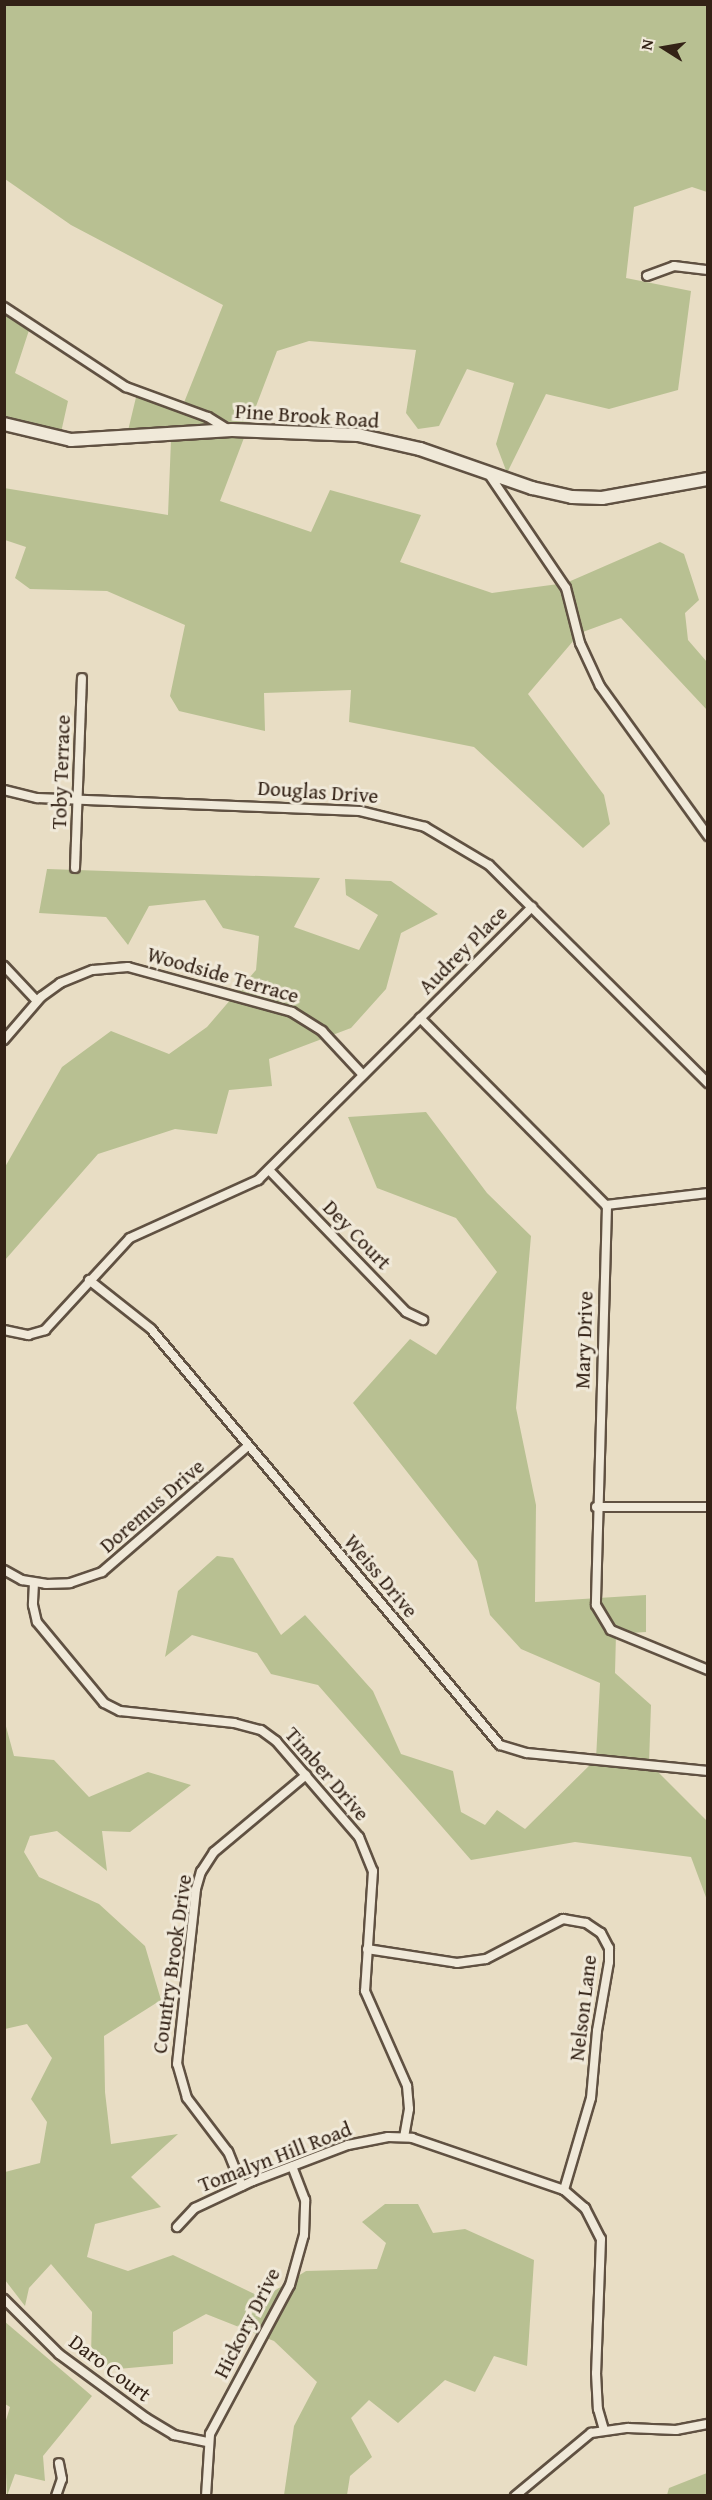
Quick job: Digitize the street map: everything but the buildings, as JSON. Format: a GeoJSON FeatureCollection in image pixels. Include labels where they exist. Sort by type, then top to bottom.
{"type":"FeatureCollection","features":[{"type":"Feature","properties":{"kind":"street"},"geometry":{"type":"LineString","coordinates":[[647,276],[674,266],[708,270]]}},
{"type":"Feature","properties":{"kind":"street"},"geometry":{"type":"LineString","coordinates":[[4,307],[126,387],[208,417],[229,430]]}},
{"type":"Feature","properties":{"kind":"street","name":"Pine Brook Road"},"geometry":{"type":"LineString","coordinates":[[4,424],[71,440],[229,430],[358,435],[420,449],[555,494],[590,498],[708,479]]}},
{"type":"Feature","properties":{"kind":"street"},"geometry":{"type":"LineString","coordinates":[[488,472],[566,588],[584,655],[600,686],[708,836]]}},
{"type":"Feature","properties":{"kind":"street","name":"Toby Terrace"},"geometry":{"type":"LineString","coordinates":[[75,868],[82,678]]}},
{"type":"Feature","properties":{"kind":"street","name":"Douglas Drive"},"geometry":{"type":"LineString","coordinates":[[4,790],[25,796],[78,800],[382,814],[425,827],[467,849],[532,907],[708,1083]]}},
{"type":"Feature","properties":{"kind":"street","name":"Audrey Place"},"geometry":{"type":"LineString","coordinates":[[420,1018],[532,907]]}},
{"type":"Feature","properties":{"kind":"street"},"geometry":{"type":"LineString","coordinates":[[4,966],[37,1001]]}},
{"type":"Feature","properties":{"kind":"street","name":"Woodside Terrace"},"geometry":{"type":"LineString","coordinates":[[4,1040],[37,1001],[60,983],[93,970],[146,968],[292,1012],[322,1031],[363,1075]]}},
{"type":"Feature","properties":{"kind":"street"},"geometry":{"type":"LineString","coordinates":[[4,1330],[28,1335],[45,1330],[130,1238],[170,1217],[236,1192],[269,1170],[420,1018],[606,1205],[708,1193]]}},
{"type":"Feature","properties":{"kind":"street","name":"Dey Court"},"geometry":{"type":"LineString","coordinates":[[269,1170],[406,1312],[423,1320]]}},
{"type":"Feature","properties":{"kind":"street","name":"Mary Drive"},"geometry":{"type":"LineString","coordinates":[[606,1205],[595,1593],[603,1621],[626,1638],[708,1670]]}},
{"type":"Feature","properties":{"kind":"street","name":"Weiss Drive"},"geometry":{"type":"LineString","coordinates":[[89,1280],[151,1329],[500,1744],[527,1753],[708,1771]]}},
{"type":"Feature","properties":{"kind":"street","name":"Doremus Drive"},"geometry":{"type":"LineString","coordinates":[[4,1570],[34,1583],[70,1583],[102,1572],[248,1446]]}},
{"type":"Feature","properties":{"kind":"street"},"geometry":{"type":"LineString","coordinates":[[596,1507],[708,1508]]}},
{"type":"Feature","properties":{"kind":"street","name":"Timber Drive"},"geometry":{"type":"LineString","coordinates":[[34,1583],[34,1611],[40,1627],[109,1706],[144,1715],[256,1728],[276,1741],[358,1837],[371,1859],[374,1883],[364,1980],[368,2003],[407,2086],[409,2109],[404,2137]]}},
{"type":"Feature","properties":{"kind":"street","name":"Country Brook Drive"},"geometry":{"type":"LineString","coordinates":[[242,2186],[228,2152],[187,2097],[177,2064],[196,1889],[201,1872],[214,1852],[306,1775]]}},
{"type":"Feature","properties":{"kind":"street","name":"Nelson Lane"},"geometry":{"type":"LineString","coordinates":[[367,1948],[457,1963],[486,1959],[563,1919],[586,1923],[601,1933],[609,1948],[609,1962],[597,2031],[591,2098],[564,2190]]}},
{"type":"Feature","properties":{"kind":"street","name":"Tomalyn Hill Road"},"geometry":{"type":"LineString","coordinates":[[177,2228],[195,2208],[242,2186],[348,2145],[404,2137],[564,2190],[585,2208],[601,2239],[596,2373],[598,2409],[604,2430]]}},
{"type":"Feature","properties":{"kind":"street","name":"Hickory Drive"},"geometry":{"type":"LineString","coordinates":[[206,2496],[208,2442],[217,2418],[293,2275],[306,2212],[292,2166]]}},
{"type":"Feature","properties":{"kind":"street","name":"Daro Court"},"geometry":{"type":"LineString","coordinates":[[4,2299],[59,2354],[146,2418],[174,2435],[208,2442]]}},
{"type":"Feature","properties":{"kind":"street"},"geometry":{"type":"LineString","coordinates":[[515,2496],[581,2439],[604,2430],[676,2430],[708,2424]]}},
{"type":"Feature","properties":{"kind":"street"},"geometry":{"type":"LineString","coordinates":[[56,2496],[62,2479],[58,2463]]}},
{"type":"Feature","properties":{"kind":"green space"},"geometry":{"type":"Polygon","coordinates":[[[5,5],[707,5],[707,192],[692,187],[634,207],[626,278],[691,291],[678,390],[609,409],[546,394],[507,473],[496,444],[514,383],[467,369],[439,426],[418,429],[406,413],[416,350],[309,341],[277,351],[220,501],[311,532],[330,490],[421,515],[400,562],[492,593],[566,583],[660,542],[684,554],[699,600],[685,613],[688,640],[707,662],[707,710],[621,618],[580,633],[528,694],[604,795],[610,824],[583,848],[474,747],[349,722],[351,690],[264,693],[265,731],[179,711],[170,696],[185,625],[107,591],[30,589],[15,578],[26,547],[5,540],[4,488],[168,515],[171,440],[126,439],[138,389],[183,405],[223,305],[71,225],[5,179],[5,5]]]}},
{"type":"Feature","properties":{"kind":"green space"},"geometry":{"type":"Polygon","coordinates":[[[5,309],[33,318],[15,373],[68,401],[60,437],[5,419],[5,309]]]}},
{"type":"Feature","properties":{"kind":"green space"},"geometry":{"type":"Polygon","coordinates":[[[47,869],[320,878],[294,927],[359,950],[378,915],[346,895],[345,879],[391,881],[438,914],[401,933],[386,989],[351,1028],[269,1059],[272,1086],[229,1090],[217,1134],[175,1129],[98,1154],[5,1260],[5,1167],[62,1067],[111,1031],[169,1054],[207,1027],[256,970],[259,936],[223,928],[205,900],[149,906],[128,945],[106,917],[39,913],[47,869]]]}},
{"type":"Feature","properties":{"kind":"green space"},"geometry":{"type":"Polygon","coordinates":[[[426,1112],[487,1193],[531,1236],[516,1408],[536,1505],[535,1602],[646,1595],[646,1632],[616,1634],[615,1673],[651,1705],[649,1763],[707,1821],[707,1900],[691,1857],[575,1842],[471,1860],[318,1685],[271,1674],[257,1653],[192,1635],[165,1657],[178,1591],[217,1556],[233,1558],[281,1635],[305,1615],[373,1691],[401,1754],[453,1771],[461,1812],[485,1825],[497,1810],[525,1829],[596,1759],[600,1683],[521,1649],[490,1615],[477,1561],[353,1403],[410,1339],[436,1355],[497,1272],[456,1218],[377,1188],[348,1117],[426,1112]]]}},
{"type":"Feature","properties":{"kind":"green space"},"geometry":{"type":"Polygon","coordinates":[[[4,1719],[14,1756],[54,1760],[89,1797],[148,1772],[191,1785],[130,1832],[102,1831],[107,1871],[57,1831],[30,1836],[24,1852],[39,1877],[99,1904],[145,1946],[161,2000],[104,2036],[105,2092],[111,2144],[178,2134],[131,2177],[161,2207],[95,2224],[87,2257],[128,2271],[173,2255],[263,2298],[306,2271],[377,2269],[386,2243],[362,2222],[385,2204],[418,2204],[433,2233],[465,2229],[534,2260],[527,2366],[494,2356],[475,2392],[445,2380],[398,2423],[369,2400],[351,2418],[372,2457],[350,2476],[347,2495],[284,2495],[294,2426],[317,2382],[274,2341],[206,2314],[173,2332],[173,2364],[107,2370],[91,2357],[92,2312],[51,2264],[29,2288],[25,2306],[5,2280],[5,2172],[40,2163],[47,2122],[31,2099],[52,2058],[27,2024],[5,2029],[4,1719]]]}},
{"type":"Feature","properties":{"kind":"green space"},"geometry":{"type":"Polygon","coordinates":[[[4,2321],[92,2396],[43,2456],[45,2481],[15,2474],[7,2496],[4,2427],[10,2407],[5,2404],[4,2321]]]}},
{"type":"Feature","properties":{"kind":"green space"},"geometry":{"type":"Polygon","coordinates":[[[707,2473],[707,2495],[667,2495],[669,2488],[707,2473]]]}}]}
